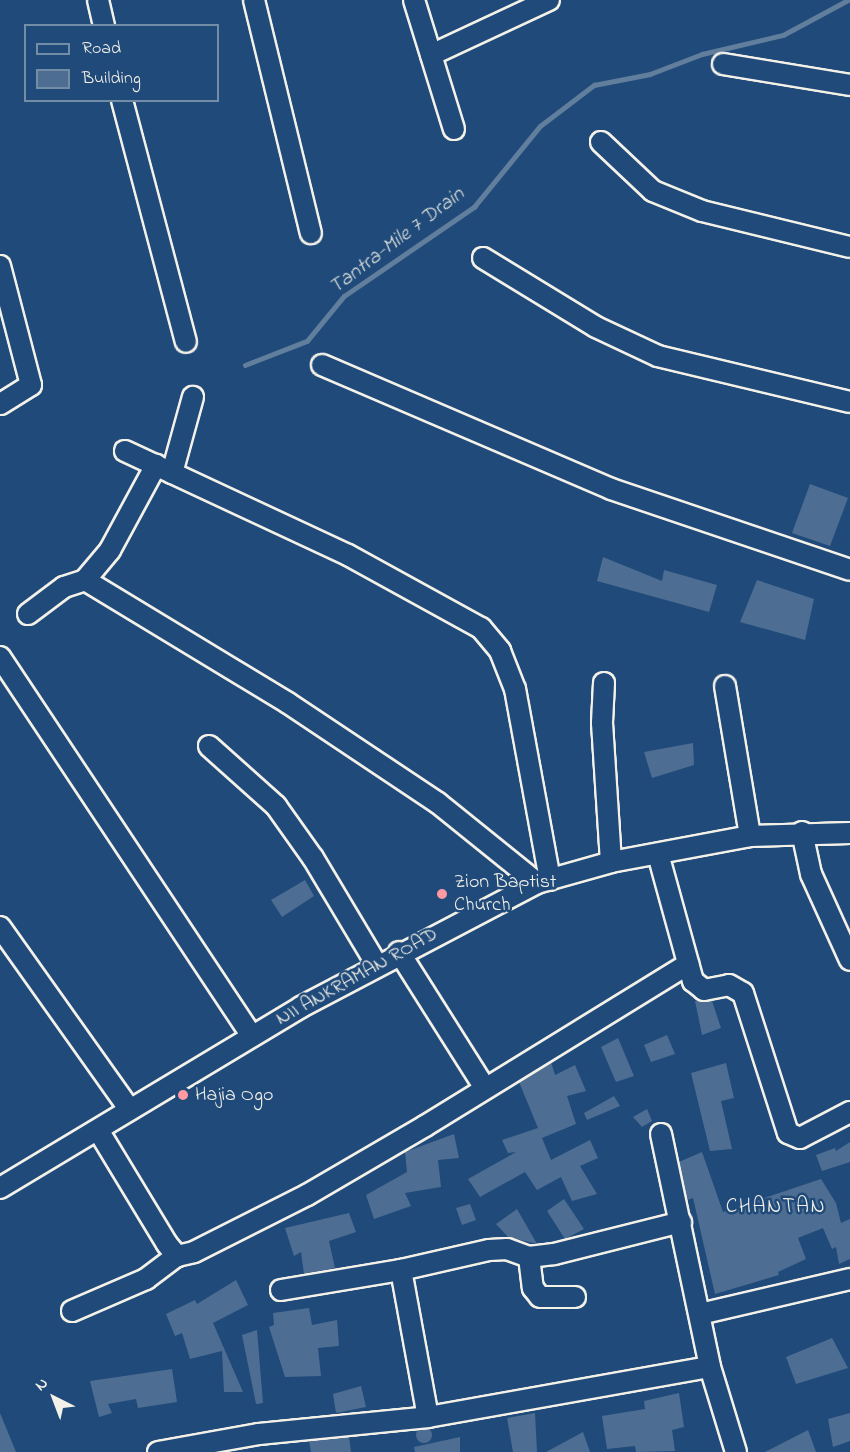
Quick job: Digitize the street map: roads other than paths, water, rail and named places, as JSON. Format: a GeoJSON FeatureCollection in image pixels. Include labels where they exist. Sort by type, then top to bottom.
{"type":"FeatureCollection","features":[{"type":"Feature","properties":{"kind":"street"},"geometry":{"type":"LineString","coordinates":[[98,0],[104,24]]}},
{"type":"Feature","properties":{"kind":"street"},"geometry":{"type":"LineString","coordinates":[[254,0],[312,233]]}},
{"type":"Feature","properties":{"kind":"street"},"geometry":{"type":"LineString","coordinates":[[414,0],[454,129]]}},
{"type":"Feature","properties":{"kind":"street"},"geometry":{"type":"LineString","coordinates":[[431,55],[549,0]]}},
{"type":"Feature","properties":{"kind":"street"},"geometry":{"type":"LineString","coordinates":[[723,64],[850,85]]}},
{"type":"Feature","properties":{"kind":"street"},"geometry":{"type":"LineString","coordinates":[[123,102],[186,342]]}},
{"type":"Feature","properties":{"kind":"street"},"geometry":{"type":"LineString","coordinates":[[601,142],[653,191],[702,211],[850,247]]}},
{"type":"Feature","properties":{"kind":"street"},"geometry":{"type":"LineString","coordinates":[[483,258],[596,327],[658,356],[850,402]]}},
{"type":"Feature","properties":{"kind":"street"},"geometry":{"type":"LineString","coordinates":[[0,266],[31,385],[0,404]]}},
{"type":"Feature","properties":{"kind":"street"},"geometry":{"type":"LineString","coordinates":[[322,365],[611,489],[850,570]]}},
{"type":"Feature","properties":{"kind":"street"},"geometry":{"type":"LineString","coordinates":[[28,614],[64,587],[85,580],[110,550],[164,469],[193,397]]}},
{"type":"Feature","properties":{"kind":"street"},"geometry":{"type":"LineString","coordinates":[[125,451],[348,555],[481,628],[500,651],[515,689],[543,882]]}},
{"type":"Feature","properties":{"kind":"street"},"geometry":{"type":"LineString","coordinates":[[85,580],[298,710],[438,803],[543,882]]}},
{"type":"Feature","properties":{"kind":"street"},"geometry":{"type":"LineString","coordinates":[[0,657],[252,1036]]}},
{"type":"Feature","properties":{"kind":"street"},"geometry":{"type":"LineString","coordinates":[[604,683],[602,723],[611,862]]}},
{"type":"Feature","properties":{"kind":"street"},"geometry":{"type":"LineString","coordinates":[[725,686],[750,836]]}},
{"type":"Feature","properties":{"kind":"street"},"geometry":{"type":"LineString","coordinates":[[209,746],[276,806],[377,965]]}},
{"type":"Feature","properties":{"kind":"street"},"geometry":{"type":"LineString","coordinates":[[802,832],[811,874],[850,960]]}},
{"type":"Feature","properties":{"kind":"street","name":"NII ANKRAMAN ROAD"},"geometry":{"type":"LineString","coordinates":[[0,1188],[252,1036],[399,952],[543,882],[611,862],[750,836],[802,832],[850,833]]}},
{"type":"Feature","properties":{"kind":"street"},"geometry":{"type":"LineString","coordinates":[[658,854],[688,964],[697,988],[704,990],[729,985],[743,993],[788,1133],[800,1138],[850,1112]]}},
{"type":"Feature","properties":{"kind":"street"},"geometry":{"type":"LineString","coordinates":[[0,927],[130,1110]]}},
{"type":"Feature","properties":{"kind":"street"},"geometry":{"type":"LineString","coordinates":[[399,952],[485,1088]]}},
{"type":"Feature","properties":{"kind":"street"},"geometry":{"type":"LineString","coordinates":[[72,1311],[146,1279],[177,1256],[194,1252],[307,1196],[688,964]]}},
{"type":"Feature","properties":{"kind":"street"},"geometry":{"type":"LineString","coordinates":[[99,1130],[177,1256]]}},
{"type":"Feature","properties":{"kind":"street"},"geometry":{"type":"LineString","coordinates":[[661,1134],[710,1367],[736,1452]]}},
{"type":"Feature","properties":{"kind":"street"},"geometry":{"type":"LineString","coordinates":[[281,1290],[401,1270],[499,1248],[530,1257],[681,1222]]}},
{"type":"Feature","properties":{"kind":"street"},"geometry":{"type":"LineString","coordinates":[[530,1257],[533,1288],[540,1297],[575,1297]]}},
{"type":"Feature","properties":{"kind":"street"},"geometry":{"type":"LineString","coordinates":[[401,1270],[428,1417]]}},
{"type":"Feature","properties":{"kind":"street"},"geometry":{"type":"LineString","coordinates":[[700,1314],[850,1279]]}},
{"type":"Feature","properties":{"kind":"street"},"geometry":{"type":"LineString","coordinates":[[158,1452],[181,1451],[259,1434],[428,1417],[710,1367]]}},
{"type":"Feature","properties":{"kind":"waterway","name":"Tantra-Mile 7 Drain"},"geometry":{"type":"LineString","coordinates":[[245,365],[307,341],[344,296],[474,207],[540,126],[594,85],[650,74],[702,54],[783,35],[848,0]]}},
{"type":"Feature","properties":{"kind":"place","name":"Zion Baptist Church"},"geometry":{"type":"Point","coordinates":[442,894]}},
{"type":"Feature","properties":{"kind":"place","name":"Hajia Ogo"},"geometry":{"type":"Point","coordinates":[183,1095]}},
{"type":"Feature","properties":{"kind":"district","name":"CHANTAN"},"geometry":{"type":"Point","coordinates":[776,1207]}}]}
